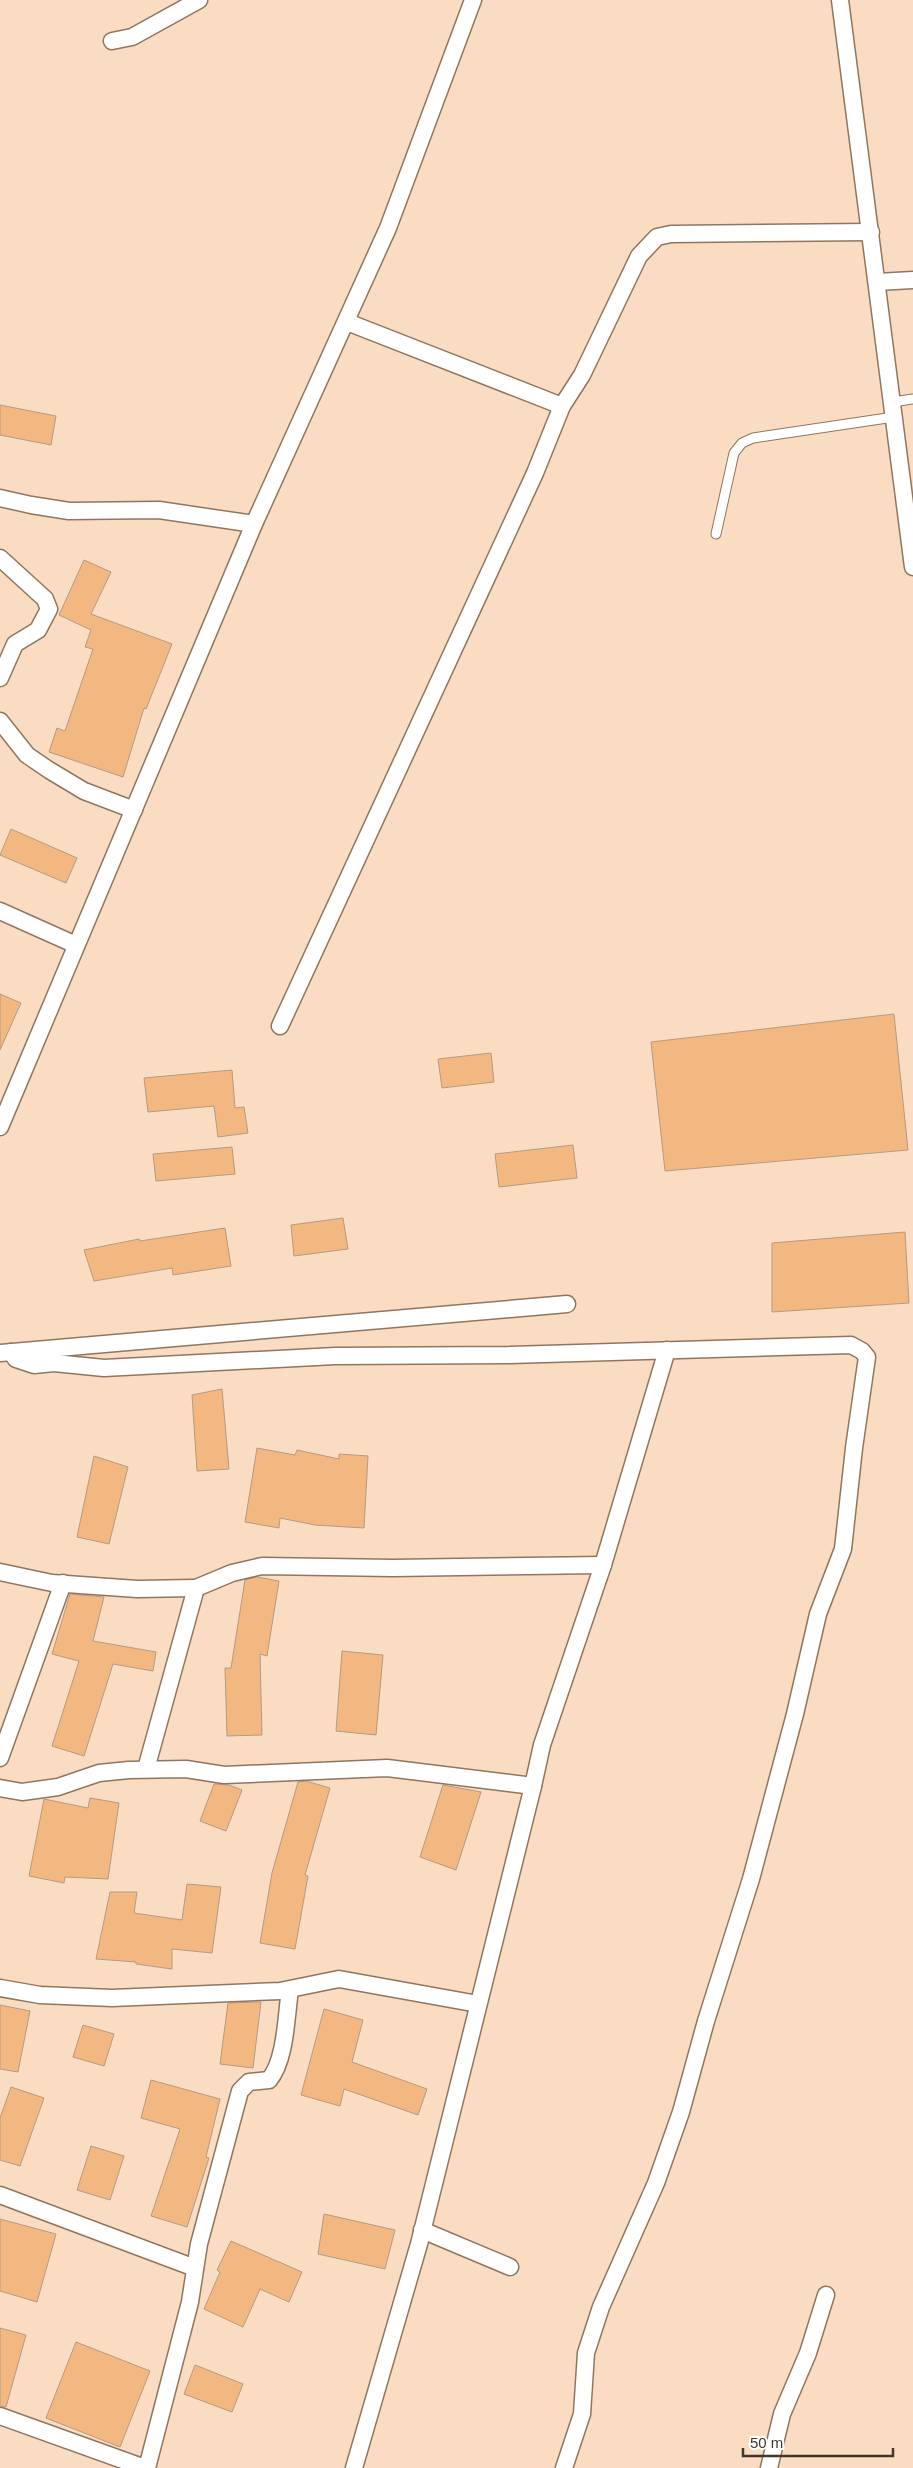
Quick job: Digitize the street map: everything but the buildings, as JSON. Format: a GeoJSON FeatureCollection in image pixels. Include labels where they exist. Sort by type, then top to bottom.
{"type":"FeatureCollection","features":[{"type":"Feature","properties":{"kind":"street"},"geometry":{"type":"LineString","coordinates":[[112,41],[132,37],[199,0]]}},
{"type":"Feature","properties":{"kind":"street"},"geometry":{"type":"LineString","coordinates":[[0,1127],[254,524],[388,228],[473,0]]}},
{"type":"Feature","properties":{"kind":"street"},"geometry":{"type":"LineString","coordinates":[[840,0],[913,567]]}},
{"type":"Feature","properties":{"kind":"street"},"geometry":{"type":"LineString","coordinates":[[280,1026],[527,491],[562,406],[582,375],[639,256],[656,236],[671,234],[871,232]]}},
{"type":"Feature","properties":{"kind":"street"},"geometry":{"type":"LineString","coordinates":[[877,282],[913,280]]}},
{"type":"Feature","properties":{"kind":"street"},"geometry":{"type":"LineString","coordinates":[[347,322],[562,406]]}},
{"type":"Feature","properties":{"kind":"street"},"geometry":{"type":"LineString","coordinates":[[1,500],[69,511],[159,510],[254,524]]}},
{"type":"Feature","properties":{"kind":"street"},"geometry":{"type":"LineString","coordinates":[[0,558],[45,599],[50,609],[38,630],[15,644],[0,678]]}},
{"type":"Feature","properties":{"kind":"street"},"geometry":{"type":"LineString","coordinates":[[0,721],[27,755],[48,770],[84,791],[134,810]]}},
{"type":"Feature","properties":{"kind":"street"},"geometry":{"type":"LineString","coordinates":[[0,911],[76,945]]}},
{"type":"Feature","properties":{"kind":"street"},"geometry":{"type":"LineString","coordinates":[[6,1353],[567,1304]]}},
{"type":"Feature","properties":{"kind":"street"},"geometry":{"type":"LineString","coordinates":[[6,1353],[16,1359],[34,1365],[54,1363],[104,1368],[335,1356],[510,1355],[851,1345],[862,1351],[867,1357],[854,1448],[843,1549],[818,1614],[796,1714],[751,1878],[706,2020],[680,2112],[656,2183],[601,2307],[586,2354],[582,2414],[564,2468]]}},
{"type":"Feature","properties":{"kind":"street"},"geometry":{"type":"LineString","coordinates":[[354,2468],[422,2230],[549,1724],[569,1671],[604,1565],[667,1350]]}},
{"type":"Feature","properties":{"kind":"street"},"geometry":{"type":"LineString","coordinates":[[0,1572],[63,1584],[137,1589],[196,1588],[232,1573],[262,1566],[393,1568],[604,1565]]}},
{"type":"Feature","properties":{"kind":"street"},"geometry":{"type":"LineString","coordinates":[[0,1758],[63,1584]]}},
{"type":"Feature","properties":{"kind":"street"},"geometry":{"type":"LineString","coordinates":[[146,1769],[196,1588]]}},
{"type":"Feature","properties":{"kind":"street"},"geometry":{"type":"LineString","coordinates":[[0,1788],[22,1792],[49,1788],[99,1773],[146,1769],[186,1769],[224,1775],[387,1768],[533,1786]]}},
{"type":"Feature","properties":{"kind":"street"},"geometry":{"type":"LineString","coordinates":[[0,1988],[40,1995],[112,1998],[290,1990],[315,1982],[338,1978],[478,2004]]}},
{"type":"Feature","properties":{"kind":"street"},"geometry":{"type":"LineString","coordinates":[[0,2416],[146,2468],[190,2302],[198,2244],[240,2091],[250,2082],[269,2080],[274,2074],[280,2061],[290,1990]]}},
{"type":"Feature","properties":{"kind":"street"},"geometry":{"type":"LineString","coordinates":[[0,2195],[195,2268]]}},
{"type":"Feature","properties":{"kind":"street"},"geometry":{"type":"LineString","coordinates":[[422,2230],[510,2267]]}},
{"type":"Feature","properties":{"kind":"street"},"geometry":{"type":"LineString","coordinates":[[769,2468],[782,2414],[808,2353],[826,2295]]}},
{"type":"Feature","properties":{"kind":"lane"},"geometry":{"type":"LineString","coordinates":[[716,534],[734,453],[742,443],[753,438],[893,410],[913,399]]}}]}
